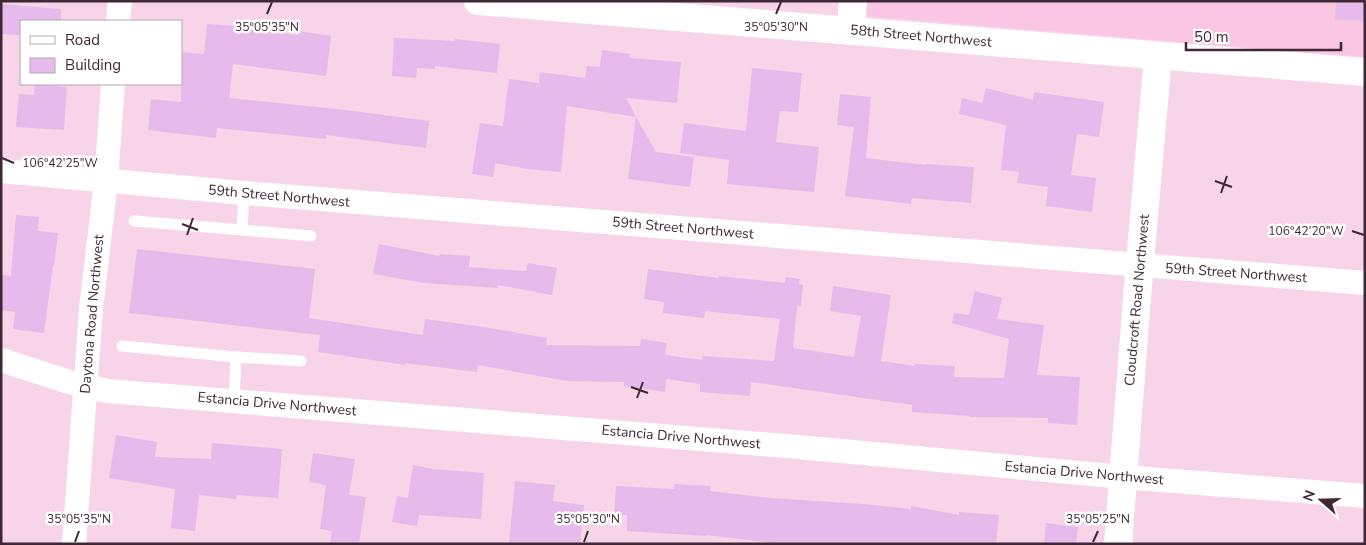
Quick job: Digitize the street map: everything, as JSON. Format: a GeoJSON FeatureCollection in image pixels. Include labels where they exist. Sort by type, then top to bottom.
{"type":"FeatureCollection","features":[{"type":"Feature","properties":{"kind":"street"},"geometry":{"type":"LineString","coordinates":[[118,20],[120,1]]}},
{"type":"Feature","properties":{"kind":"street","name":"58th Street Northwest"},"geometry":{"type":"LineString","coordinates":[[478,1],[1365,72]]}},
{"type":"Feature","properties":{"kind":"street"},"geometry":{"type":"LineString","coordinates":[[851,31],[853,1]]}},
{"type":"Feature","properties":{"kind":"street","name":"Cloudcroft Road Northwest"},"geometry":{"type":"LineString","coordinates":[[1118,544],[1158,56]]}},
{"type":"Feature","properties":{"kind":"street","name":"Daytona Road Northwest"},"geometry":{"type":"LineString","coordinates":[[74,544],[91,309],[106,181],[113,85]]}},
{"type":"Feature","properties":{"kind":"street","name":"59th Street Northwest"},"geometry":{"type":"LineString","coordinates":[[1,171],[244,193],[1365,284]]}},
{"type":"Feature","properties":{"kind":"street","name":"Estancia Drive Northwest"},"geometry":{"type":"LineString","coordinates":[[1,360],[66,381],[107,390],[1365,496]]}},
{"type":"Feature","properties":{"kind":"lane"},"geometry":{"type":"LineString","coordinates":[[242,230],[244,193]]}},
{"type":"Feature","properties":{"kind":"lane"},"geometry":{"type":"LineString","coordinates":[[134,221],[311,236]]}},
{"type":"Feature","properties":{"kind":"lane"},"geometry":{"type":"LineString","coordinates":[[122,346],[301,361]]}},
{"type":"Feature","properties":{"kind":"lane"},"geometry":{"type":"LineString","coordinates":[[234,401],[236,357]]}},
{"type":"Feature","properties":{"kind":"shaded area"},"geometry":{"type":"Polygon","coordinates":[[[866,1],[1365,1],[1365,57],[864,16],[866,1]]]}},
{"type":"Feature","properties":{"kind":"building"},"geometry":{"type":"Polygon","coordinates":[[[1336,1],[1365,1],[1365,21],[1335,19],[1336,1]]]}},
{"type":"Feature","properties":{"kind":"building"},"geometry":{"type":"Polygon","coordinates":[[[1,4],[61,9],[61,20],[20,20],[20,35],[1,34],[1,4]]]}},
{"type":"Feature","properties":{"kind":"building"},"geometry":{"type":"Polygon","coordinates":[[[207,24],[298,35],[298,31],[331,36],[326,76],[233,64],[229,98],[429,121],[426,148],[326,135],[326,139],[217,128],[216,138],[148,130],[151,99],[181,102],[182,52],[204,54],[207,24]]]}},
{"type":"Feature","properties":{"kind":"building"},"geometry":{"type":"Polygon","coordinates":[[[394,38],[455,41],[455,39],[500,44],[497,73],[435,66],[435,69],[417,68],[416,78],[392,76],[394,38]]]}},
{"type":"Feature","properties":{"kind":"building"},"geometry":{"type":"Polygon","coordinates":[[[602,50],[630,54],[629,58],[681,62],[677,103],[626,98],[636,117],[567,106],[561,172],[527,169],[495,163],[493,177],[472,174],[480,123],[503,126],[509,79],[539,83],[540,72],[585,78],[587,66],[600,67],[602,50]]]}},
{"type":"Feature","properties":{"kind":"building"},"geometry":{"type":"Polygon","coordinates":[[[752,68],[802,73],[798,112],[780,111],[776,142],[819,147],[814,192],[727,184],[729,160],[680,153],[684,123],[746,131],[752,68]]]}},
{"type":"Feature","properties":{"kind":"building"},"geometry":{"type":"Polygon","coordinates":[[[35,85],[67,87],[64,130],[16,127],[19,94],[34,95],[35,85]]]}},
{"type":"Feature","properties":{"kind":"building"},"geometry":{"type":"Polygon","coordinates":[[[986,88],[1033,100],[1034,92],[1104,102],[1099,137],[1077,134],[1071,175],[1096,178],[1092,212],[1046,206],[1048,187],[1017,183],[1019,172],[1001,170],[1006,125],[959,114],[962,98],[982,103],[986,88]]]}},
{"type":"Feature","properties":{"kind":"building"},"geometry":{"type":"Polygon","coordinates":[[[840,94],[871,97],[866,158],[925,165],[974,167],[971,203],[912,198],[911,204],[845,196],[854,127],[837,125],[840,94]]]}},
{"type":"Feature","properties":{"kind":"building"},"geometry":{"type":"Polygon","coordinates":[[[636,117],[656,152],[694,157],[690,187],[628,179],[636,117]]]}},
{"type":"Feature","properties":{"kind":"building"},"geometry":{"type":"Polygon","coordinates":[[[16,215],[39,217],[38,231],[58,233],[44,333],[13,329],[15,312],[1,310],[1,275],[11,276],[16,215]]]}},
{"type":"Feature","properties":{"kind":"building"},"geometry":{"type":"Polygon","coordinates":[[[379,244],[439,256],[440,254],[470,256],[469,267],[526,271],[528,263],[557,268],[552,295],[498,285],[498,288],[424,283],[373,274],[379,244]]]}},
{"type":"Feature","properties":{"kind":"building"},"geometry":{"type":"Polygon","coordinates":[[[137,249],[315,269],[309,318],[423,335],[425,319],[547,338],[546,345],[640,346],[641,339],[667,343],[665,355],[702,360],[703,356],[774,361],[780,319],[705,311],[704,318],[663,313],[664,302],[644,299],[648,269],[719,278],[719,276],[785,283],[786,277],[800,279],[799,284],[803,285],[801,306],[797,306],[793,348],[854,357],[861,316],[830,311],[833,286],[891,295],[881,361],[915,366],[915,364],[955,366],[954,377],[1004,378],[1009,339],[952,323],[954,313],[969,315],[975,291],[1002,298],[997,319],[1044,325],[1037,375],[1080,377],[1077,425],[1048,423],[1048,418],[969,417],[912,412],[912,405],[751,382],[750,396],[700,392],[700,384],[666,379],[665,392],[624,386],[624,382],[567,381],[478,365],[477,372],[405,363],[405,365],[318,352],[320,335],[129,313],[137,249]]]}},
{"type":"Feature","properties":{"kind":"building"},"geometry":{"type":"Polygon","coordinates":[[[116,435],[157,442],[155,457],[211,459],[212,443],[282,449],[278,498],[237,495],[236,499],[199,495],[195,531],[171,528],[175,489],[109,478],[116,435]]]}},
{"type":"Feature","properties":{"kind":"building"},"geometry":{"type":"Polygon","coordinates":[[[313,453],[355,459],[349,495],[366,497],[359,544],[330,544],[332,531],[320,529],[326,485],[309,482],[313,453]]]}},
{"type":"Feature","properties":{"kind":"building"},"geometry":{"type":"Polygon","coordinates":[[[413,465],[432,469],[484,473],[481,519],[419,515],[417,526],[392,522],[397,496],[408,498],[413,465]]]}},
{"type":"Feature","properties":{"kind":"building"},"geometry":{"type":"Polygon","coordinates":[[[515,481],[555,485],[553,501],[584,505],[580,544],[509,544],[515,481]]]}},
{"type":"Feature","properties":{"kind":"building"},"geometry":{"type":"Polygon","coordinates":[[[674,484],[710,486],[710,491],[770,498],[911,509],[911,506],[959,515],[959,512],[999,515],[996,544],[781,544],[707,535],[627,531],[627,515],[614,515],[616,486],[674,489],[674,484]]]}},
{"type":"Feature","properties":{"kind":"building"},"geometry":{"type":"Polygon","coordinates":[[[1046,523],[1078,527],[1076,544],[1044,544],[1046,523]]]}}]}
